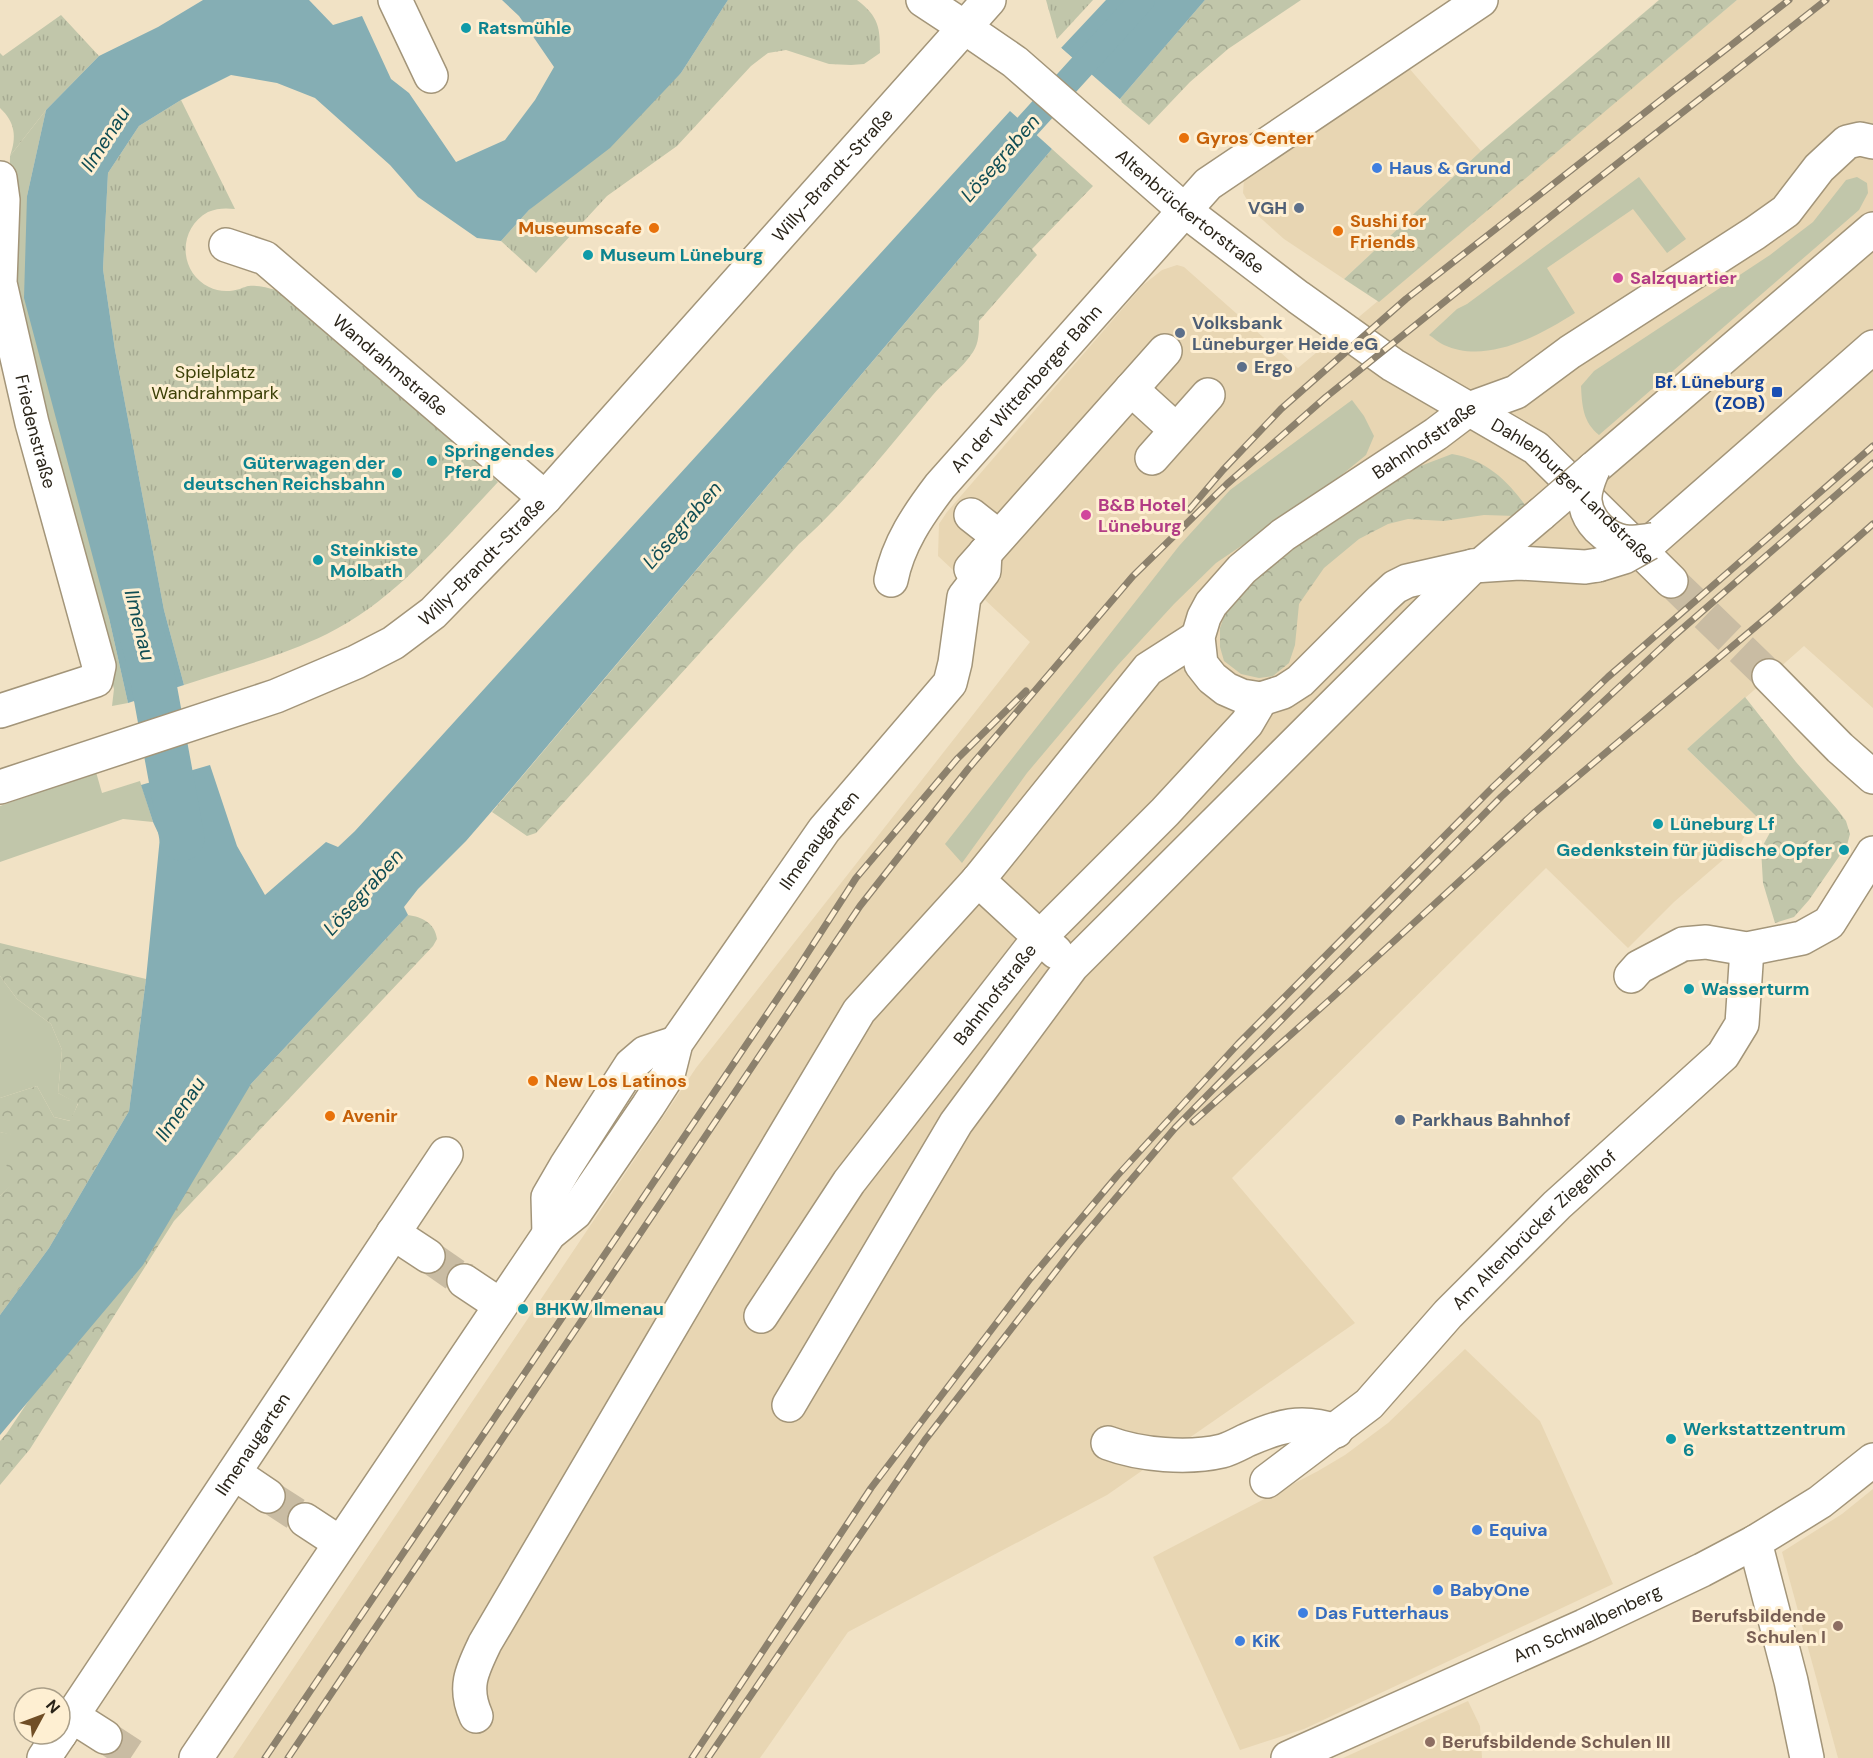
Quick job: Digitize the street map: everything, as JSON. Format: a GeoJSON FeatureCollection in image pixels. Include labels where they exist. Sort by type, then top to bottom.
{"type":"FeatureCollection","features":[{"type":"Feature","properties":{"kind":"street"},"geometry":{"type":"LineString","coordinates":[[395,0],[431,76]]}},
{"type":"Feature","properties":{"kind":"street","name":"Altenbrückertorstraße"},"geometry":{"type":"LineString","coordinates":[[923,0],[1015,62],[1184,210],[1281,284],[1393,364],[1469,409]]}},
{"type":"Feature","properties":{"kind":"street","name":"Willy-Brandt-Straße"},"geometry":{"type":"LineString","coordinates":[[0,786],[315,681],[393,643],[433,613],[545,498],[989,0]]}},
{"type":"Feature","properties":{"kind":"street","name":"An der Wittenberger Bahn"},"geometry":{"type":"LineString","coordinates":[[891,580],[894,565],[914,520],[940,486],[1208,184],[1481,0]]}},
{"type":"Feature","properties":{"kind":"street","name":"Bahnhofstraße"},"geometry":{"type":"LineString","coordinates":[[1198,637],[1204,617],[1223,589],[1242,569],[1274,542],[1469,409],[1516,392],[1570,352],[1755,233],[1786,211],[1819,168],[1846,142],[1860,139],[1873,142]]}},
{"type":"Feature","properties":{"kind":"street","name":"Friedenstraße"},"geometry":{"type":"LineString","coordinates":[[0,178],[3,200],[0,283],[32,423],[99,666],[96,680],[0,711]]}},
{"type":"Feature","properties":{"kind":"street"},"geometry":{"type":"LineString","coordinates":[[789,1406],[956,1123],[1072,966],[1477,565],[1541,514],[1873,230]]}},
{"type":"Feature","properties":{"kind":"street","name":"Wandrahmstraße"},"geometry":{"type":"LineString","coordinates":[[226,245],[265,258],[545,498]]}},
{"type":"Feature","properties":{"kind":"street"},"geometry":{"type":"LineString","coordinates":[[476,1716],[470,1702],[469,1684],[474,1666],[485,1643],[859,1011],[978,880],[1148,669],[1198,637],[1201,664],[1212,678],[1226,689],[1242,696],[1261,699],[1283,692],[1300,681],[1395,587],[1407,581],[1477,565],[1520,563],[1585,567],[1624,557],[1653,540],[1873,347]]}},
{"type":"Feature","properties":{"kind":"street"},"geometry":{"type":"LineString","coordinates":[[971,515],[985,553],[1165,351]]}},
{"type":"Feature","properties":{"kind":"street"},"geometry":{"type":"LineString","coordinates":[[1131,389],[1176,430]]}},
{"type":"Feature","properties":{"kind":"street"},"geometry":{"type":"LineString","coordinates":[[1152,458],[1208,395]]}},
{"type":"Feature","properties":{"kind":"street","name":"Dahlenburger Landstraße"},"geometry":{"type":"LineString","coordinates":[[1469,409],[1536,448],[1671,581]]}},
{"type":"Feature","properties":{"kind":"street"},"geometry":{"type":"LineString","coordinates":[[1604,460],[1587,484],[1585,501],[1589,516],[1599,529],[1623,542],[1653,540]]}},
{"type":"Feature","properties":{"kind":"street","name":"Ilmenaugarten"},"geometry":{"type":"LineString","coordinates":[[196,1758],[549,1234],[548,1197],[631,1065],[645,1053],[676,1043],[824,830],[950,683],[964,597],[984,571],[985,553]]}},
{"type":"Feature","properties":{"kind":"street"},"geometry":{"type":"LineString","coordinates":[[1769,676],[1840,748],[1873,777]]}},
{"type":"Feature","properties":{"kind":"street","name":"Bahnhofstraße"},"geometry":{"type":"LineString","coordinates":[[761,1316],[849,1182],[1039,938],[1165,812],[1247,723],[1261,699]]}},
{"type":"Feature","properties":{"kind":"street"},"geometry":{"type":"LineString","coordinates":[[1631,976],[1639,967],[1683,944],[1706,942],[1747,950],[1802,938],[1829,923],[1873,853]]}},
{"type":"Feature","properties":{"kind":"street"},"geometry":{"type":"LineString","coordinates":[[978,880],[1072,966]]}},
{"type":"Feature","properties":{"kind":"street","name":"Am Altenbrücker Ziegelhof"},"geometry":{"type":"LineString","coordinates":[[1267,1481],[1369,1404],[1448,1314],[1557,1204],[1723,1055],[1742,1024],[1747,950]]}},
{"type":"Feature","properties":{"kind":"street","name":"Ilmenaugarten"},"geometry":{"type":"LineString","coordinates":[[72,1716],[446,1154]]}},
{"type":"Feature","properties":{"kind":"street"},"geometry":{"type":"LineString","coordinates":[[393,1233],[428,1256]]}},
{"type":"Feature","properties":{"kind":"street"},"geometry":{"type":"LineString","coordinates":[[464,1281],[500,1305]]}},
{"type":"Feature","properties":{"kind":"street"},"geometry":{"type":"LineString","coordinates":[[1108,1443],[1128,1451],[1180,1455],[1222,1451],[1291,1424],[1310,1425],[1336,1431]]}},
{"type":"Feature","properties":{"kind":"street","name":"Am Schwalbenberg"},"geometry":{"type":"LineString","coordinates":[[1288,1758],[1584,1626],[1702,1570],[1755,1542],[1820,1502],[1873,1460]]}},
{"type":"Feature","properties":{"kind":"street"},"geometry":{"type":"LineString","coordinates":[[234,1473],[268,1496]]}},
{"type":"Feature","properties":{"kind":"street"},"geometry":{"type":"LineString","coordinates":[[305,1520],[340,1543]]}},
{"type":"Feature","properties":{"kind":"street"},"geometry":{"type":"LineString","coordinates":[[1755,1542],[1791,1681],[1807,1758]]}},
{"type":"Feature","properties":{"kind":"street"},"geometry":{"type":"LineString","coordinates":[[72,1730],[105,1737]]}},
{"type":"Feature","properties":{"kind":"shaded area"},"geometry":{"type":"Polygon","coordinates":[[[1737,0],[1873,0],[1873,708],[1804,646],[1687,749],[1756,816],[1739,846],[1674,902],[1628,948],[1546,868],[1232,1178],[1355,1323],[1107,1495],[848,1632],[760,1758],[233,1758],[696,1068],[1030,642],[938,556],[939,524],[947,512],[1143,285],[1162,270],[1177,265],[1184,267],[1298,368],[1737,0]]]}},
{"type":"Feature","properties":{"kind":"shaded area"},"geometry":{"type":"Polygon","coordinates":[[[1408,67],[1481,151],[1344,279],[1284,239],[1255,213],[1243,193],[1244,179],[1408,67]]]}},
{"type":"Feature","properties":{"kind":"shaded area"},"geometry":{"type":"Polygon","coordinates":[[[1465,1349],[1540,1421],[1613,1584],[1304,1729],[1240,1750],[1153,1557],[1345,1455],[1388,1423],[1465,1349]]]}},
{"type":"Feature","properties":{"kind":"shaded area","name":"Berufsbildende Schulen I"},"geometry":{"type":"Polygon","coordinates":[[[1873,1489],[1873,1758],[1838,1758],[1782,1552],[1842,1514],[1873,1489]]]}},
{"type":"Feature","properties":{"kind":"shaded area","name":"Berufsbildende Schulen III"},"geometry":{"type":"Polygon","coordinates":[[[1468,1701],[1480,1726],[1482,1758],[1343,1758],[1468,1701]]]}},
{"type":"Feature","properties":{"kind":"green space"},"geometry":{"type":"Polygon","coordinates":[[[728,0],[857,0],[870,12],[877,23],[880,53],[864,64],[851,65],[829,64],[786,50],[768,53],[751,66],[677,146],[607,196],[536,273],[501,241],[529,210],[681,73],[728,0]]]}},
{"type":"Feature","properties":{"kind":"green space"},"geometry":{"type":"Polygon","coordinates":[[[1046,0],[1093,0],[1057,39],[1046,0]]]}},
{"type":"Feature","properties":{"kind":"green space"},"geometry":{"type":"Polygon","coordinates":[[[1205,0],[1301,0],[1228,49],[1190,82],[1149,125],[1119,100],[1205,0]]]}},
{"type":"Feature","properties":{"kind":"green space"},"geometry":{"type":"Polygon","coordinates":[[[1659,0],[1737,0],[1379,302],[1344,279],[1481,151],[1659,0]]]}},
{"type":"Feature","properties":{"kind":"green space"},"geometry":{"type":"Polygon","coordinates":[[[61,15],[99,56],[46,110],[10,156],[14,136],[12,124],[0,108],[0,53],[3,56],[61,15]]]}},
{"type":"Feature","properties":{"kind":"green space","name":"Spielplatz Wandrahmpark"},"geometry":{"type":"Polygon","coordinates":[[[181,100],[235,209],[208,212],[191,228],[187,239],[187,261],[199,280],[220,291],[232,291],[247,286],[276,290],[450,435],[498,482],[419,566],[376,604],[352,620],[292,649],[184,685],[164,610],[115,350],[103,269],[108,173],[139,126],[181,100]]]}},
{"type":"Feature","properties":{"kind":"green space"},"geometry":{"type":"Polygon","coordinates":[[[46,110],[27,196],[109,618],[128,703],[112,706],[114,689],[40,422],[8,285],[10,156],[46,110]]]}},
{"type":"Feature","properties":{"kind":"green space"},"geometry":{"type":"Polygon","coordinates":[[[1052,149],[1093,186],[1032,249],[1037,255],[979,321],[978,341],[969,358],[937,390],[851,491],[799,544],[536,833],[527,836],[492,812],[1052,149]]]}},
{"type":"Feature","properties":{"kind":"green space"},"geometry":{"type":"Polygon","coordinates":[[[1639,177],[1686,239],[1667,253],[1633,209],[1547,268],[1575,313],[1530,338],[1512,345],[1478,352],[1442,344],[1429,335],[1457,309],[1467,304],[1639,177]]]}},
{"type":"Feature","properties":{"kind":"green space"},"geometry":{"type":"Polygon","coordinates":[[[1857,177],[1867,183],[1868,193],[1859,210],[1599,435],[1594,430],[1584,413],[1581,386],[1594,371],[1770,255],[1813,222],[1846,180],[1857,177]]]}},
{"type":"Feature","properties":{"kind":"green space"},"geometry":{"type":"Polygon","coordinates":[[[1352,400],[1364,416],[1374,436],[1366,455],[1321,492],[1216,563],[1174,604],[1118,665],[1027,773],[962,863],[945,844],[1179,546],[1230,490],[1352,400]]]}},
{"type":"Feature","properties":{"kind":"green space"},"geometry":{"type":"Polygon","coordinates":[[[1452,454],[1475,461],[1494,472],[1511,487],[1526,506],[1516,516],[1484,515],[1444,521],[1408,519],[1388,524],[1359,539],[1324,568],[1299,604],[1295,645],[1289,663],[1273,676],[1259,678],[1241,674],[1224,661],[1220,647],[1220,628],[1227,608],[1254,579],[1273,563],[1415,468],[1452,454]]]}},
{"type":"Feature","properties":{"kind":"green space"},"geometry":{"type":"Polygon","coordinates":[[[1745,697],[1796,762],[1837,809],[1846,821],[1850,834],[1847,845],[1809,900],[1794,917],[1775,923],[1763,883],[1761,849],[1773,827],[1756,816],[1687,749],[1745,697]]]}},
{"type":"Feature","properties":{"kind":"green space"},"geometry":{"type":"Polygon","coordinates":[[[96,772],[102,793],[140,781],[153,822],[123,819],[0,862],[0,806],[96,772]]]}},
{"type":"Feature","properties":{"kind":"green space"},"geometry":{"type":"Polygon","coordinates":[[[408,915],[423,919],[431,925],[437,939],[433,946],[174,1221],[30,1449],[0,1485],[0,1441],[188,1163],[251,1084],[408,915]]]}},
{"type":"Feature","properties":{"kind":"green space"},"geometry":{"type":"Polygon","coordinates":[[[0,943],[146,979],[129,1111],[49,1248],[0,1315],[0,1196],[13,1183],[3,1156],[18,1137],[0,1132],[0,1098],[37,1086],[54,1117],[70,1121],[78,1104],[58,1093],[62,1050],[51,1024],[17,999],[0,976],[0,943]]]}},
{"type":"Feature","properties":{"kind":"green space"},"geometry":{"type":"Polygon","coordinates":[[[0,976],[17,999],[51,1024],[62,1050],[58,1093],[78,1103],[71,1121],[54,1117],[37,1086],[0,1098],[0,976]]]}},
{"type":"Feature","properties":{"kind":"green space"},"geometry":{"type":"Polygon","coordinates":[[[0,1132],[19,1136],[13,1184],[0,1196],[0,1132]]]}},
{"type":"Feature","properties":{"kind":"water"},"geometry":{"type":"Polygon","coordinates":[[[203,0],[309,0],[333,25],[362,16],[391,79],[409,93],[456,162],[505,140],[535,100],[554,67],[519,16],[502,0],[728,0],[681,73],[610,148],[529,210],[501,241],[477,238],[418,197],[390,165],[315,98],[277,83],[231,75],[181,100],[139,126],[108,173],[103,269],[115,350],[164,610],[184,685],[128,703],[109,618],[24,298],[27,196],[46,110],[99,56],[158,27],[203,0]]]}},
{"type":"Feature","properties":{"kind":"water"},"geometry":{"type":"Polygon","coordinates":[[[1106,0],[1205,0],[1119,100],[1061,48],[1106,0]]]}},
{"type":"Feature","properties":{"kind":"water"},"geometry":{"type":"Polygon","coordinates":[[[1010,111],[1052,149],[505,796],[466,841],[418,889],[404,907],[408,915],[251,1084],[143,1265],[0,1435],[0,1315],[49,1248],[129,1111],[146,979],[160,837],[141,785],[210,765],[237,846],[265,895],[326,842],[338,847],[1010,111]]]}},
{"type":"Feature","properties":{"kind":"pier"},"geometry":{"type":"Polygon","coordinates":[[[1059,46],[1122,101],[1117,102],[1059,51],[1059,46]]]}},
{"type":"Feature","properties":{"kind":"waterway","name":"Lösegraben"},"geometry":{"type":"LineString","coordinates":[[1003,153],[1142,0]]}},
{"type":"Feature","properties":{"kind":"waterway","name":"Ilmenau"},"geometry":{"type":"LineString","coordinates":[[142,635],[151,669],[182,838]]}},
{"type":"Feature","properties":{"kind":"tunnel"},"geometry":{"type":"LineString","coordinates":[[1671,581],[1769,676]]}},
{"type":"Feature","properties":{"kind":"tunnel"},"geometry":{"type":"LineString","coordinates":[[428,1256],[464,1281]]}},
{"type":"Feature","properties":{"kind":"tunnel"},"geometry":{"type":"LineString","coordinates":[[268,1496],[305,1520]]}},
{"type":"Feature","properties":{"kind":"tunnel"},"geometry":{"type":"LineString","coordinates":[[105,1737],[137,1758]]}},
{"type":"Feature","properties":{"kind":"railway"},"geometry":{"type":"LineString","coordinates":[[1189,510],[1223,470],[1281,409],[1406,299],[1789,0]]}},
{"type":"Feature","properties":{"kind":"railway"},"geometry":{"type":"LineString","coordinates":[[288,1758],[860,906],[968,769],[1133,576],[1227,484],[1326,397],[1581,192],[1826,0]]}},
{"type":"Feature","properties":{"kind":"railway"},"geometry":{"type":"LineString","coordinates":[[692,1758],[871,1488],[1030,1279],[1117,1176],[1238,1044],[1493,787],[1608,677],[1873,446]]}},
{"type":"Feature","properties":{"kind":"railway"},"geometry":{"type":"LineString","coordinates":[[708,1758],[925,1440],[1077,1244],[1175,1128],[1501,797],[1675,635],[1873,463]]}},
{"type":"Feature","properties":{"kind":"railway"},"geometry":{"type":"LineString","coordinates":[[1193,1122],[1534,813],[1772,613],[1873,524]]}},
{"type":"Feature","properties":{"kind":"railway"},"geometry":{"type":"LineString","coordinates":[[265,1758],[794,974],[856,878],[957,759],[1026,691]]}},
{"type":"Feature","properties":{"kind":"place","name":"Ratsmühle"},"geometry":{"type":"Point","coordinates":[466,28]}},
{"type":"Feature","properties":{"kind":"place","name":"Gyros Center"},"geometry":{"type":"Point","coordinates":[1184,138]}},
{"type":"Feature","properties":{"kind":"place","name":"Haus & Grund"},"geometry":{"type":"Point","coordinates":[1377,168]}},
{"type":"Feature","properties":{"kind":"place","name":"VGH"},"geometry":{"type":"Point","coordinates":[1299,208]}},
{"type":"Feature","properties":{"kind":"place","name":"Museumscafe"},"geometry":{"type":"Point","coordinates":[654,228]}},
{"type":"Feature","properties":{"kind":"place","name":"Sushi for Friends"},"geometry":{"type":"Point","coordinates":[1338,231]}},
{"type":"Feature","properties":{"kind":"place","name":"Museum Lüneburg"},"geometry":{"type":"Point","coordinates":[588,255]}},
{"type":"Feature","properties":{"kind":"place","name":"Salzquartier"},"geometry":{"type":"Point","coordinates":[1618,278]}},
{"type":"Feature","properties":{"kind":"place","name":"Volksbank Lüneburger Heide eG"},"geometry":{"type":"Point","coordinates":[1180,333]}},
{"type":"Feature","properties":{"kind":"place","name":"Ergo"},"geometry":{"type":"Point","coordinates":[1242,367]}},
{"type":"Feature","properties":{"kind":"place","name":"Bf. Lüneburg (ZOB)"},"geometry":{"type":"Point","coordinates":[1777,392]}},
{"type":"Feature","properties":{"kind":"place","name":"Springendes Pferd"},"geometry":{"type":"Point","coordinates":[432,461]}},
{"type":"Feature","properties":{"kind":"place","name":"Güterwagen der deutschen Reichsbahn"},"geometry":{"type":"Point","coordinates":[397,473]}},
{"type":"Feature","properties":{"kind":"place","name":"B&B Hotel Lüneburg"},"geometry":{"type":"Point","coordinates":[1086,515]}},
{"type":"Feature","properties":{"kind":"place","name":"Steinkiste Molbath"},"geometry":{"type":"Point","coordinates":[318,560]}},
{"type":"Feature","properties":{"kind":"place","name":"Lüneburg Lf"},"geometry":{"type":"Point","coordinates":[1658,824]}},
{"type":"Feature","properties":{"kind":"place","name":"Gedenkstein für jüdische Opfer"},"geometry":{"type":"Point","coordinates":[1844,850]}},
{"type":"Feature","properties":{"kind":"place","name":"Wasserturm"},"geometry":{"type":"Point","coordinates":[1689,989]}},
{"type":"Feature","properties":{"kind":"place","name":"New Los Latinos"},"geometry":{"type":"Point","coordinates":[533,1081]}},
{"type":"Feature","properties":{"kind":"place","name":"Avenir"},"geometry":{"type":"Point","coordinates":[330,1116]}},
{"type":"Feature","properties":{"kind":"place","name":"Parkhaus Bahnhof"},"geometry":{"type":"Point","coordinates":[1400,1120]}},
{"type":"Feature","properties":{"kind":"place","name":"BHKW Ilmenau"},"geometry":{"type":"Point","coordinates":[523,1309]}},
{"type":"Feature","properties":{"kind":"place","name":"Werkstattzentrum 6"},"geometry":{"type":"Point","coordinates":[1671,1439]}},
{"type":"Feature","properties":{"kind":"place","name":"Equiva"},"geometry":{"type":"Point","coordinates":[1477,1530]}},
{"type":"Feature","properties":{"kind":"place","name":"BabyOne"},"geometry":{"type":"Point","coordinates":[1438,1590]}},
{"type":"Feature","properties":{"kind":"place","name":"Das Futterhaus"},"geometry":{"type":"Point","coordinates":[1303,1613]}},
{"type":"Feature","properties":{"kind":"place","name":"Berufsbildende Schulen I"},"geometry":{"type":"Point","coordinates":[1838,1626]}},
{"type":"Feature","properties":{"kind":"place","name":"KiK"},"geometry":{"type":"Point","coordinates":[1240,1641]}},
{"type":"Feature","properties":{"kind":"place","name":"Berufsbildende Schulen III"},"geometry":{"type":"Point","coordinates":[1430,1742]}}]}
